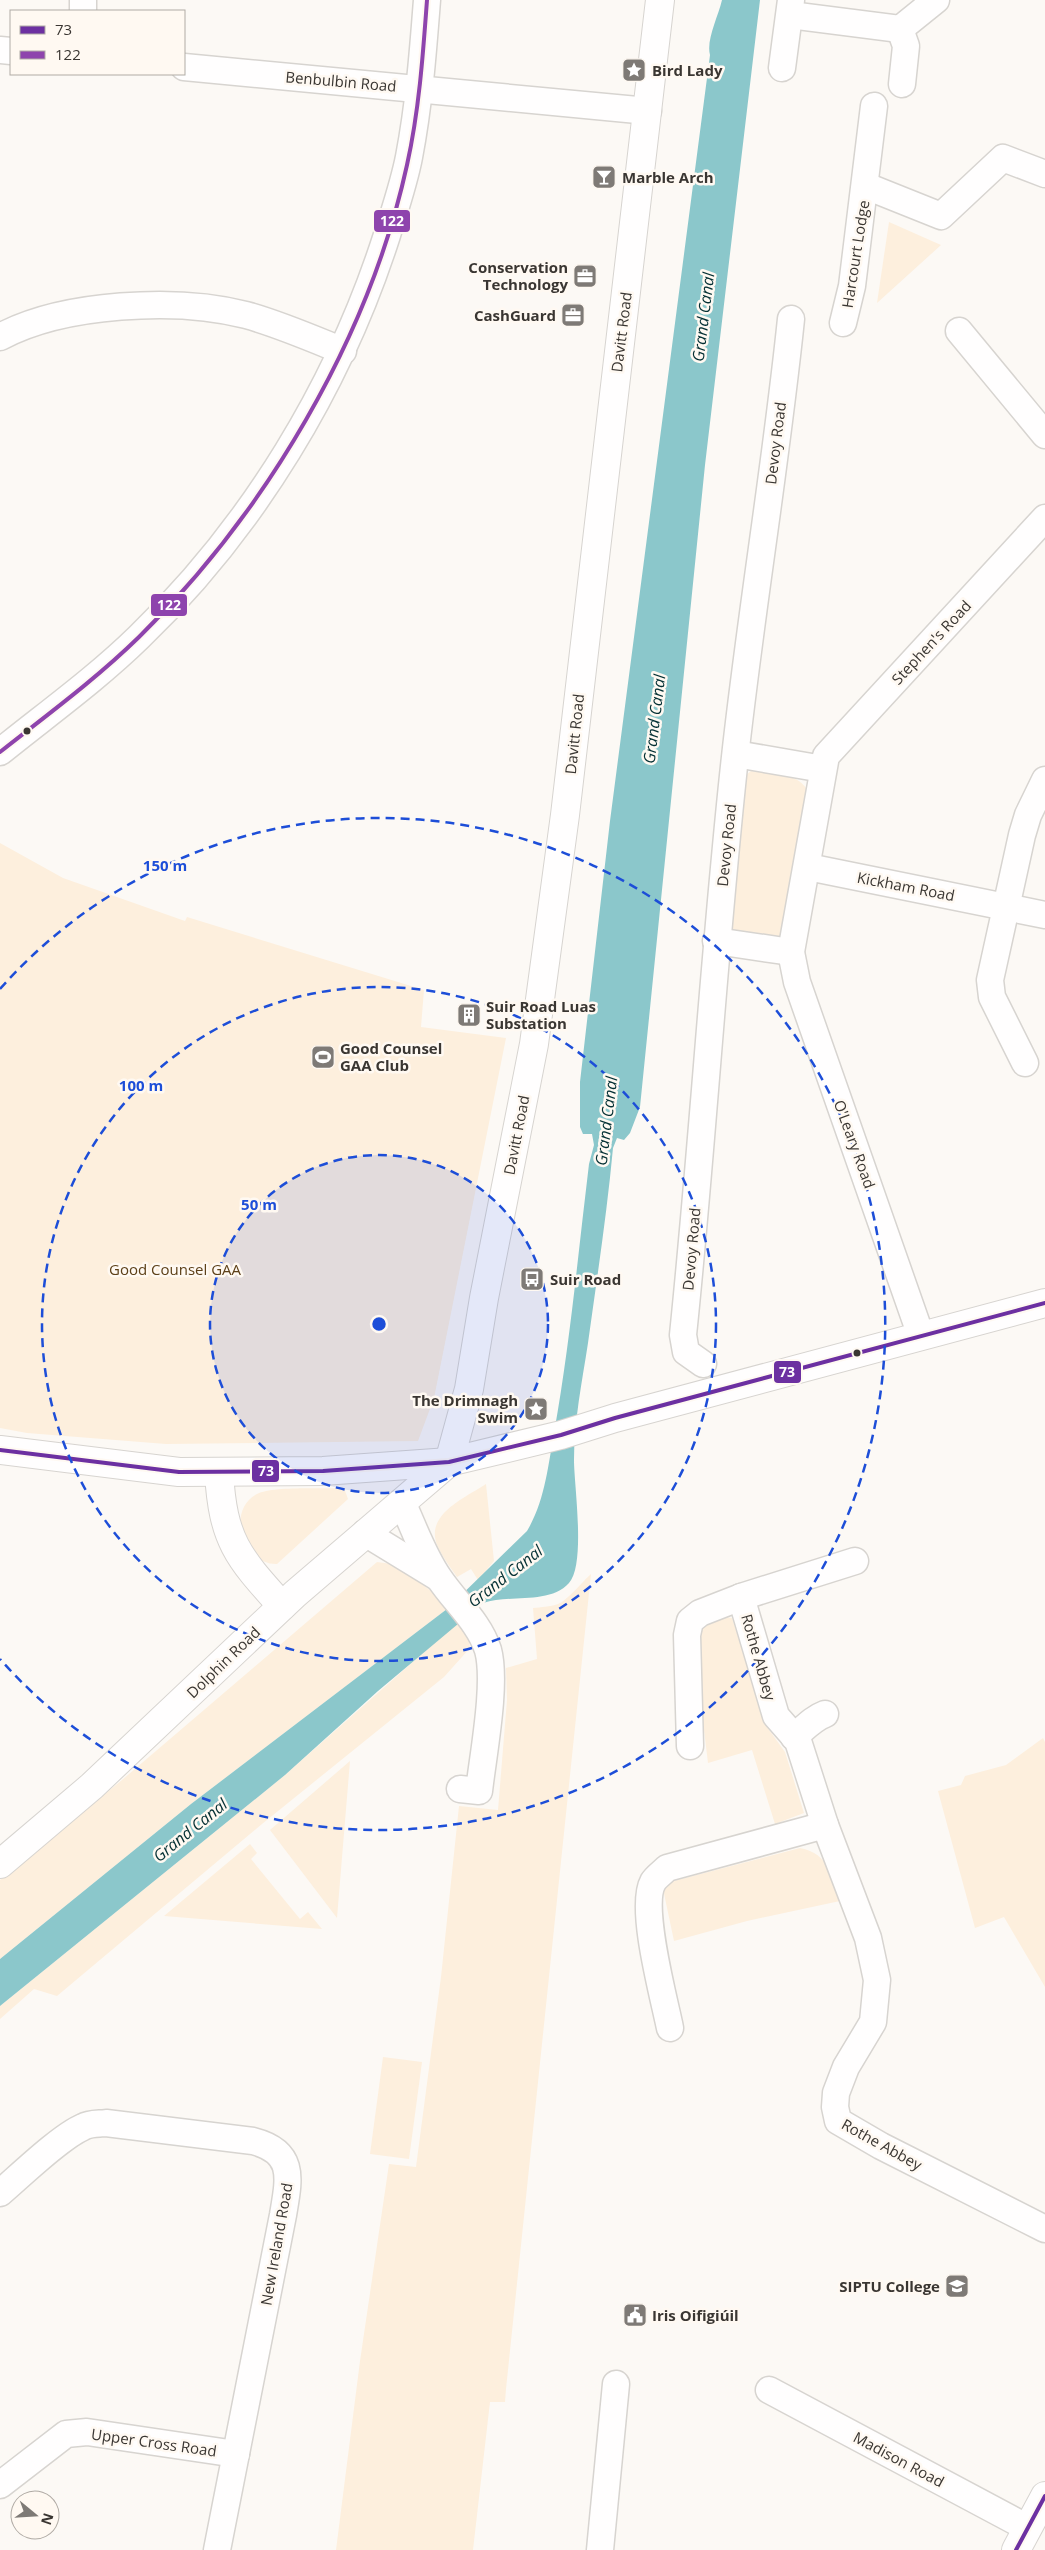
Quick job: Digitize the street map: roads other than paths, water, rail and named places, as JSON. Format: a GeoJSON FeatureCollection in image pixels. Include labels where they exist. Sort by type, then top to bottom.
{"type":"FeatureCollection","features":[{"type":"Feature","properties":{"kind":"main road","name":"Davitt Road"},"geometry":{"type":"LineString","coordinates":[[448,1462],[469,1389],[484,1298],[537,1018],[565,815],[660,0]]}},
{"type":"Feature","properties":{"kind":"main road"},"geometry":{"type":"LineString","coordinates":[[0,1450],[179,1472],[323,1471],[448,1462],[548,1438],[615,1418],[1045,1304]]}},
{"type":"Feature","properties":{"kind":"main road","name":"Dolphin Road"},"geometry":{"type":"LineString","coordinates":[[0,1864],[92,1786],[282,1606],[448,1462]]}},
{"type":"Feature","properties":{"kind":"main road"},"geometry":{"type":"LineString","coordinates":[[219,1473],[225,1523],[232,1544],[251,1570],[282,1606]]}},
{"type":"Feature","properties":{"kind":"main road"},"geometry":{"type":"LineString","coordinates":[[1022,2539],[1045,2496]]}},
{"type":"Feature","properties":{"kind":"street"},"geometry":{"type":"LineString","coordinates":[[0,752],[109,665],[140,637],[198,576],[254,500],[309,414],[343,351],[374,276],[394,215],[409,159],[420,89],[427,0]]}},
{"type":"Feature","properties":{"kind":"street"},"geometry":{"type":"LineString","coordinates":[[782,68],[790,8],[900,29],[936,0]]}},
{"type":"Feature","properties":{"kind":"street"},"geometry":{"type":"LineString","coordinates":[[900,29],[906,46],[902,84]]}},
{"type":"Feature","properties":{"kind":"street","name":"Benbulbin Road"},"geometry":{"type":"LineString","coordinates":[[185,67],[648,111]]}},
{"type":"Feature","properties":{"kind":"street","name":"Harcourt Lodge"},"geometry":{"type":"LineString","coordinates":[[843,323],[852,286],[866,186],[874,106]]}},
{"type":"Feature","properties":{"kind":"street","name":"Harcourt Lodge"},"geometry":{"type":"LineString","coordinates":[[866,186],[941,216],[1003,158],[1045,174]]}},
{"type":"Feature","properties":{"kind":"street"},"geometry":{"type":"LineString","coordinates":[[0,337],[13,330],[63,315],[128,306],[187,306],[246,315],[343,351]]}},
{"type":"Feature","properties":{"kind":"street","name":"Devoy Road"},"geometry":{"type":"LineString","coordinates":[[703,1364],[686,1352],[683,1334],[714,1000],[716,941],[736,754],[791,319]]}},
{"type":"Feature","properties":{"kind":"street"},"geometry":{"type":"LineString","coordinates":[[959,331],[1045,435]]}},
{"type":"Feature","properties":{"kind":"street","name":"Stephen's Road"},"geometry":{"type":"LineString","coordinates":[[808,867],[826,756],[1045,518]]}},
{"type":"Feature","properties":{"kind":"street"},"geometry":{"type":"LineString","coordinates":[[736,754],[823,768]]}},
{"type":"Feature","properties":{"kind":"street"},"geometry":{"type":"LineString","coordinates":[[1025,1063],[990,991],[990,980],[1005,905],[1026,821],[1045,780]]}},
{"type":"Feature","properties":{"kind":"street","name":"Kickham Road"},"geometry":{"type":"LineString","coordinates":[[808,867],[1005,905],[1045,915]]}},
{"type":"Feature","properties":{"kind":"street","name":"O'Leary Road"},"geometry":{"type":"LineString","coordinates":[[808,867],[791,952],[800,991],[921,1336]]}},
{"type":"Feature","properties":{"kind":"street"},"geometry":{"type":"LineString","coordinates":[[716,941],[791,952]]}},
{"type":"Feature","properties":{"kind":"street"},"geometry":{"type":"LineString","coordinates":[[402,1502],[426,1555],[443,1582],[479,1630],[488,1651],[491,1670],[480,1791],[460,1790]]}},
{"type":"Feature","properties":{"kind":"street"},"geometry":{"type":"LineString","coordinates":[[365,1533],[443,1582]]}},
{"type":"Feature","properties":{"kind":"street"},"geometry":{"type":"LineString","coordinates":[[741,1597],[855,1561]]}},
{"type":"Feature","properties":{"kind":"street","name":"Rothe Abbey"},"geometry":{"type":"LineString","coordinates":[[690,1746],[687,1635],[690,1621],[700,1613],[741,1597],[776,1716],[798,1741],[825,1825],[868,1938],[877,1980],[872,2022],[846,2067],[836,2092],[834,2108],[838,2121],[881,2146],[1045,2229]]}},
{"type":"Feature","properties":{"kind":"street"},"geometry":{"type":"LineString","coordinates":[[794,1737],[809,1726],[812,1719],[825,1714]]}},
{"type":"Feature","properties":{"kind":"street"},"geometry":{"type":"LineString","coordinates":[[670,2028],[649,1921],[648,1902],[653,1882],[666,1868],[825,1825]]}},
{"type":"Feature","properties":{"kind":"street","name":"New Ireland Road"},"geometry":{"type":"LineString","coordinates":[[0,2193],[70,2135],[83,2126],[95,2124],[106,2123],[253,2141],[277,2150],[286,2167],[287,2191],[217,2550]]}},
{"type":"Feature","properties":{"kind":"street"},"geometry":{"type":"LineString","coordinates":[[600,2550],[616,2384]]}},
{"type":"Feature","properties":{"kind":"street","name":"Madison Road"},"geometry":{"type":"LineString","coordinates":[[769,2390],[1022,2539]]}},
{"type":"Feature","properties":{"kind":"street","name":"Upper Cross Road"},"geometry":{"type":"LineString","coordinates":[[0,2485],[66,2434],[87,2432],[236,2454]]}},
{"type":"Feature","properties":{"kind":"water","name":"Grand Canal"},"geometry":{"type":"Polygon","coordinates":[[[722,0],[760,0],[705,465],[640,1107],[630,1133],[624,1140],[617,1138],[613,1148],[602,1245],[577,1416],[574,1460],[578,1542],[574,1573],[569,1583],[561,1590],[551,1594],[540,1597],[493,1600],[483,1603],[378,1691],[285,1775],[0,2006],[0,1959],[191,1804],[447,1609],[527,1531],[538,1508],[548,1471],[560,1400],[589,1164],[594,1145],[592,1134],[583,1134],[580,1127],[580,1082],[610,821],[710,55],[709,49],[713,28],[722,0]]]}},
{"type":"Feature","properties":{"kind":"place","name":"Bird Lady"},"geometry":{"type":"Point","coordinates":[634,70]}},
{"type":"Feature","properties":{"kind":"place","name":"Marble Arch"},"geometry":{"type":"Point","coordinates":[604,177]}},
{"type":"Feature","properties":{"kind":"place","name":"Conservation Technology"},"geometry":{"type":"Point","coordinates":[585,276]}},
{"type":"Feature","properties":{"kind":"place","name":"CashGuard"},"geometry":{"type":"Point","coordinates":[573,315]}},
{"type":"Feature","properties":{"kind":"place","name":"Suir Road Luas Substation"},"geometry":{"type":"Point","coordinates":[469,1015]}},
{"type":"Feature","properties":{"kind":"place","name":"Good Counsel GAA Club"},"geometry":{"type":"Point","coordinates":[323,1057]}},
{"type":"Feature","properties":{"kind":"place","name":"Suir Road"},"geometry":{"type":"Point","coordinates":[532,1279]}},
{"type":"Feature","properties":{"kind":"place","name":"The Drimnagh Swim"},"geometry":{"type":"Point","coordinates":[536,1409]}},
{"type":"Feature","properties":{"kind":"place","name":"SIPTU College"},"geometry":{"type":"Point","coordinates":[957,2286]}},
{"type":"Feature","properties":{"kind":"place","name":"Iris Oifigiúil"},"geometry":{"type":"Point","coordinates":[635,2315]}},
{"type":"Feature","properties":{"kind":"park label","name":"Good Counsel GAA"},"geometry":{"type":"Point","coordinates":[175,1269]}}]}
